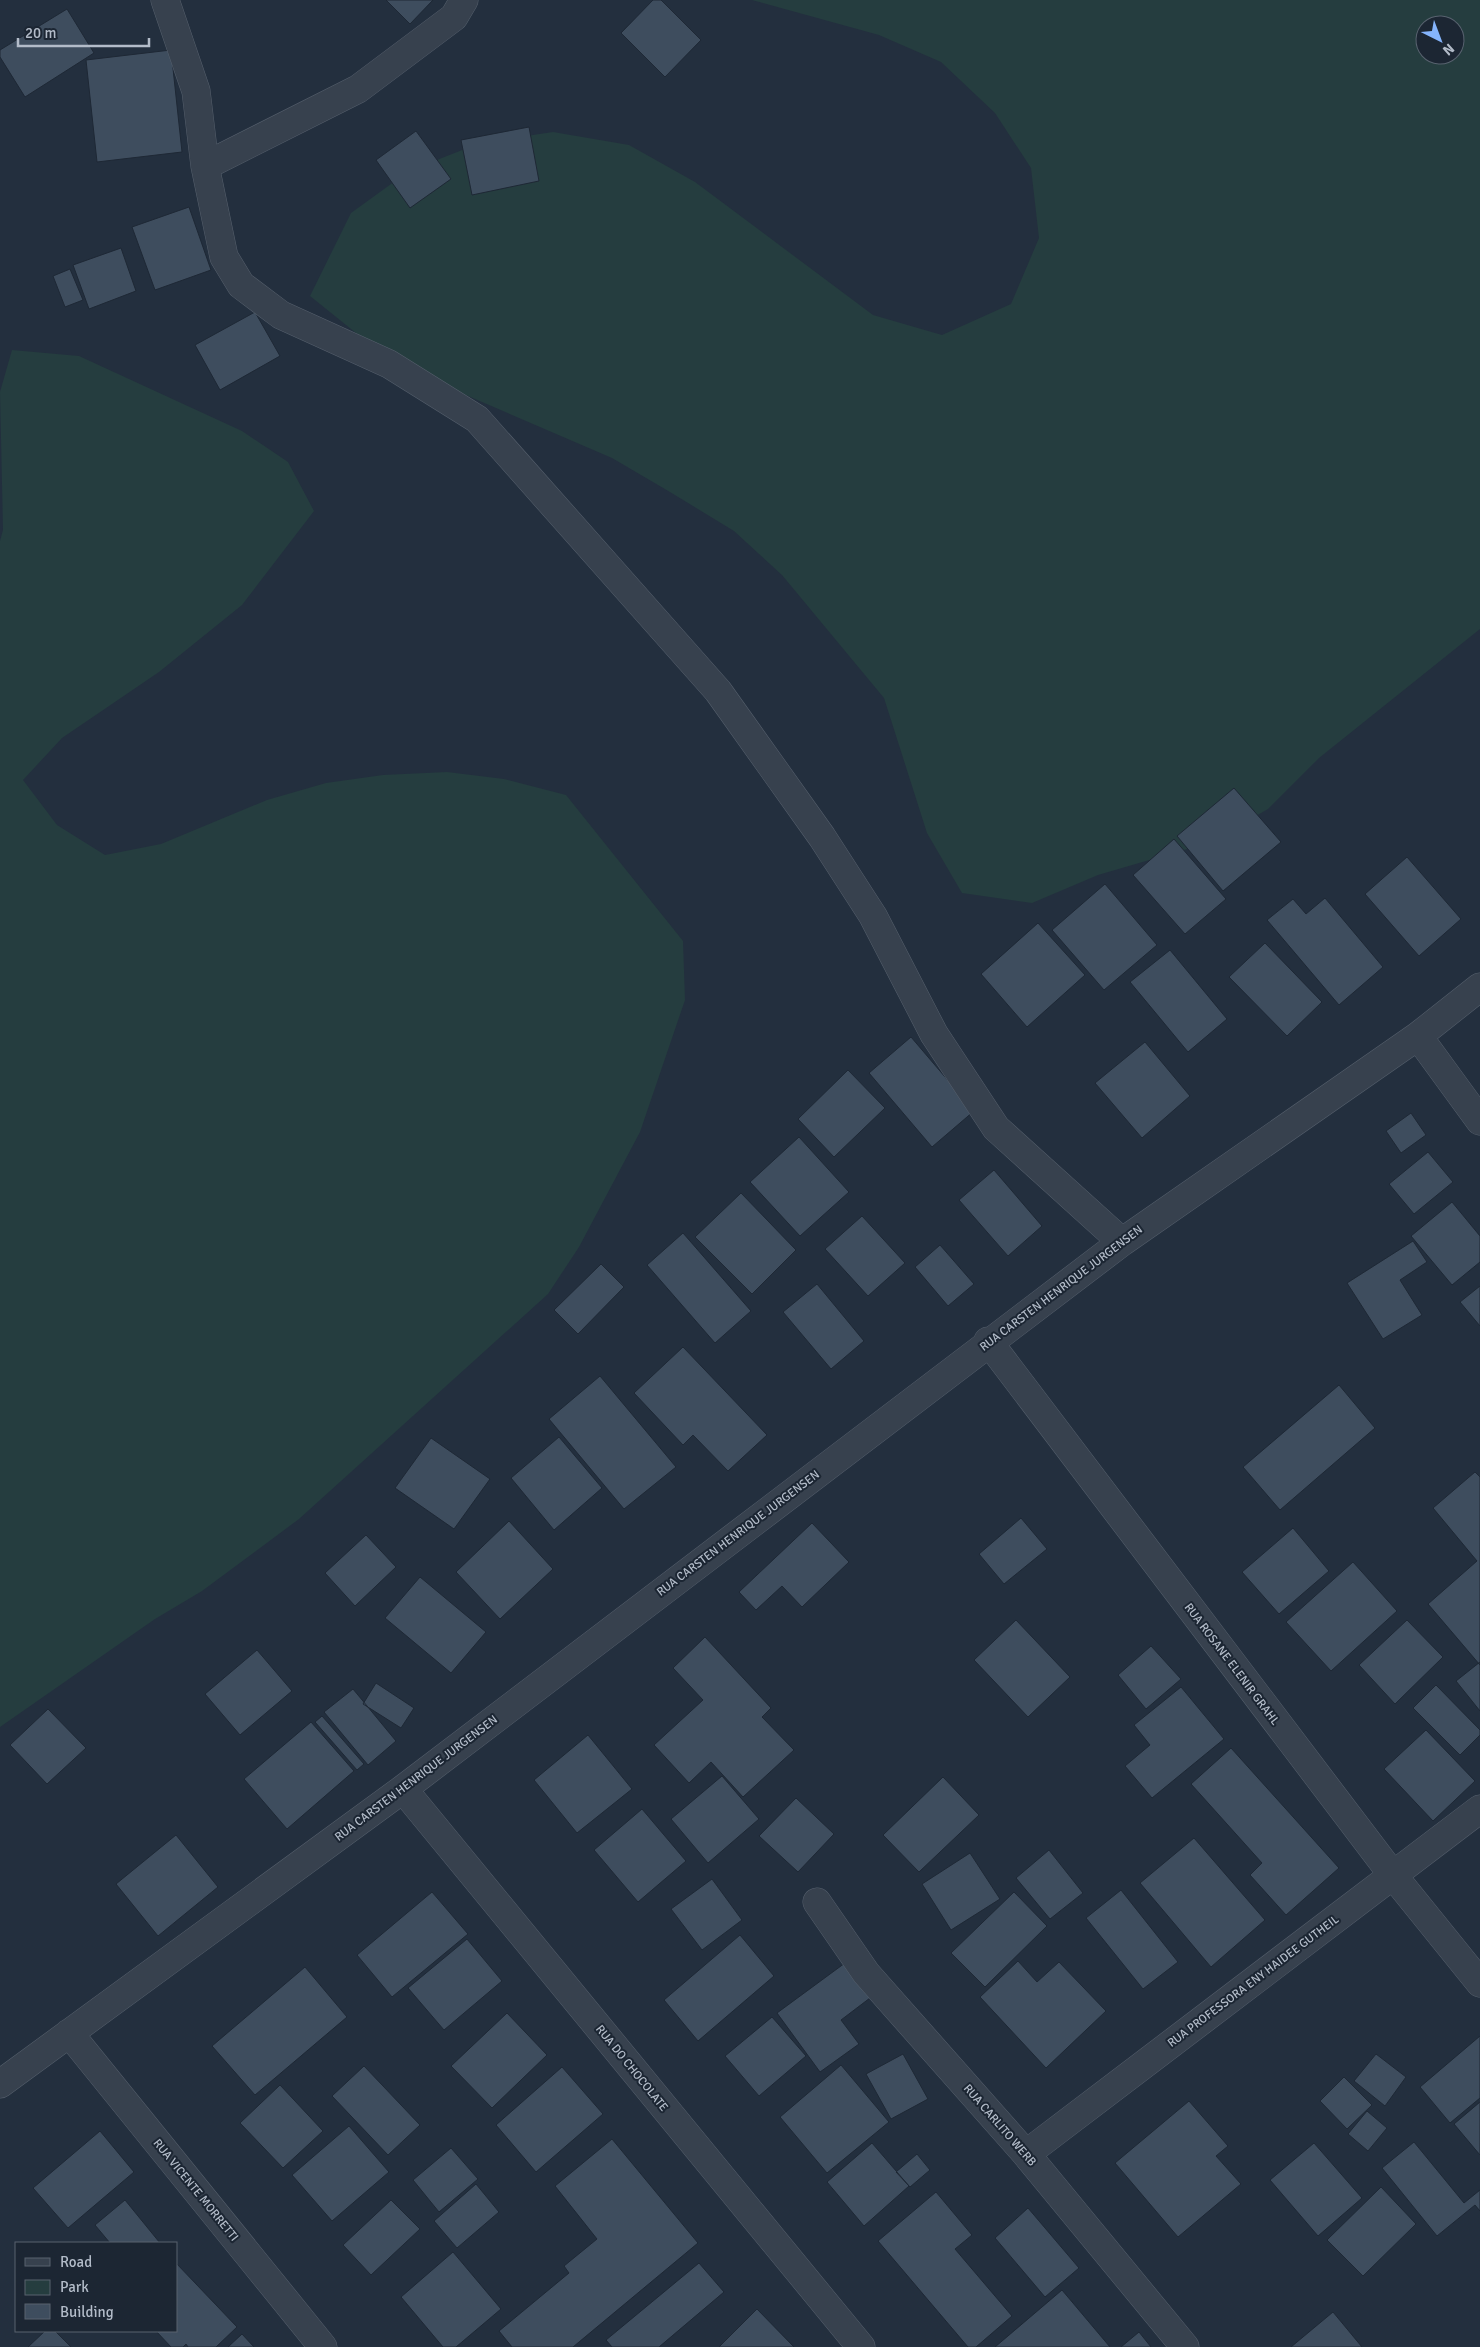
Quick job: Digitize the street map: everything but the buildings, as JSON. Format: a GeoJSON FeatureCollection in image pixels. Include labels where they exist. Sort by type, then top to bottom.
{"type":"FeatureCollection","features":[{"type":"Feature","properties":{"kind":"street"},"geometry":{"type":"LineString","coordinates":[[166,0],[196,91],[205,166],[224,257],[241,285],[281,315],[389,364],[477,419],[718,691],[822,837],[873,916],[934,1034],[996,1128],[1122,1242]]}},
{"type":"Feature","properties":{"kind":"street"},"geometry":{"type":"LineString","coordinates":[[205,166],[358,89],[454,17],[464,0]]}},
{"type":"Feature","properties":{"kind":"street","name":"RUA CARSTEN HENRIQUE JURGENSEN"},"geometry":{"type":"LineString","coordinates":[[0,2084],[403,1789],[988,1341],[1122,1242],[1418,1036],[1480,987]]}},
{"type":"Feature","properties":{"kind":"street"},"geometry":{"type":"LineString","coordinates":[[1418,1036],[1480,1121]]}},
{"type":"Feature","properties":{"kind":"street","name":"RUA ROSANE ELENIR GRAHL"},"geometry":{"type":"LineString","coordinates":[[988,1341],[1392,1874],[1480,1983]]}},
{"type":"Feature","properties":{"kind":"street","name":"RUA DO CHOCOLATE"},"geometry":{"type":"LineString","coordinates":[[403,1789],[862,2347]]}},
{"type":"Feature","properties":{"kind":"street","name":"RUA PROFESSORA ENY HAIDEE GUTHEIL"},"geometry":{"type":"LineString","coordinates":[[1026,2154],[1480,1808]]}},
{"type":"Feature","properties":{"kind":"street","name":"RUA CARLITO WERB"},"geometry":{"type":"LineString","coordinates":[[817,1902],[866,1973],[1026,2154],[1186,2347]]}},
{"type":"Feature","properties":{"kind":"street","name":"RUA VICENTE MORRETTI"},"geometry":{"type":"LineString","coordinates":[[69,2033],[323,2347]]}},
{"type":"Feature","properties":{"kind":"green space"},"geometry":{"type":"Polygon","coordinates":[[[752,0],[1480,0],[1480,629],[1319,758],[1268,809],[1211,842],[1098,875],[1032,903],[962,893],[927,833],[884,698],[782,575],[734,531],[612,458],[424,377],[361,337],[310,296],[351,213],[409,171],[480,143],[553,132],[629,145],[695,182],[873,315],[942,335],[1011,304],[1039,238],[1031,168],[995,113],[941,62],[879,35],[752,0]]]}},
{"type":"Feature","properties":{"kind":"green space"},"geometry":{"type":"Polygon","coordinates":[[[12,350],[79,356],[242,431],[288,462],[314,511],[242,605],[159,672],[62,738],[23,780],[57,825],[105,855],[161,844],[267,800],[326,783],[383,775],[447,772],[504,779],[566,795],[683,941],[685,1000],[640,1132],[579,1247],[548,1294],[299,1519],[202,1591],[155,1619],[0,1727],[0,541],[3,530],[0,392],[12,350]]]}}]}
